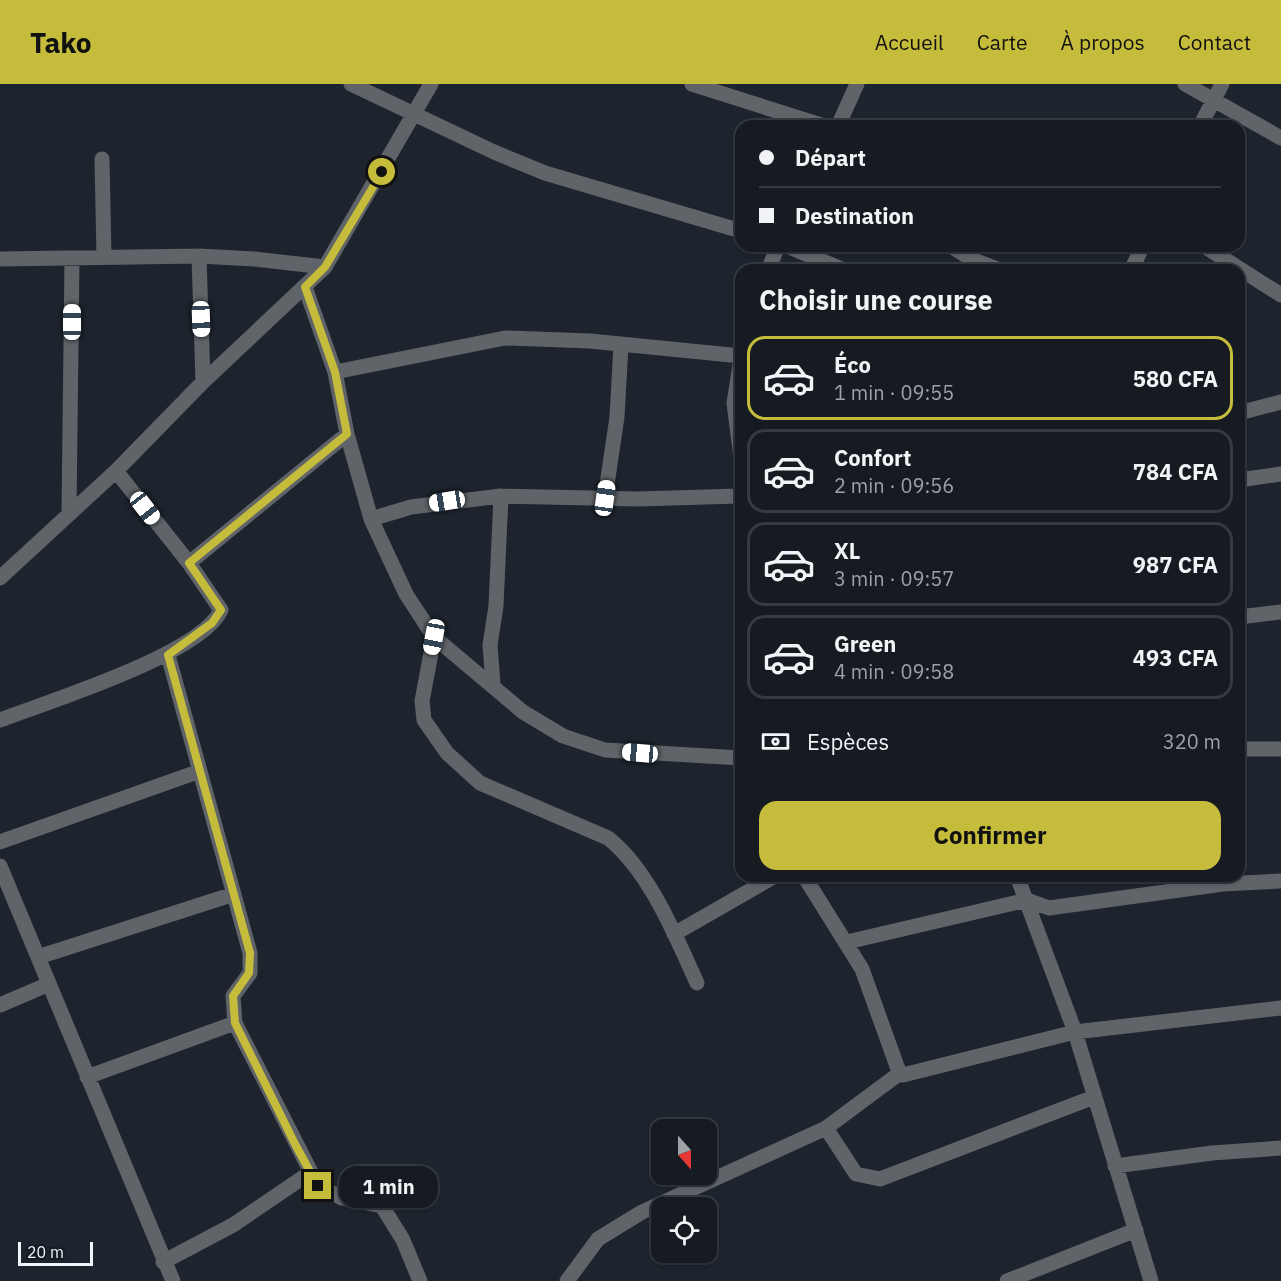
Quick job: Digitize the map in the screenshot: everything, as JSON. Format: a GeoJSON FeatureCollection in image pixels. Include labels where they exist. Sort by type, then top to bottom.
{"type":"FeatureCollection","features":[{"type":"Feature","properties":{"kind":"street"},"geometry":{"type":"LineString","coordinates":[[351,84],[545,173],[735,229]]}},
{"type":"Feature","properties":{"kind":"street"},"geometry":{"type":"LineString","coordinates":[[0,578],[116,471],[202,382],[325,267],[431,84]]}},
{"type":"Feature","properties":{"kind":"street"},"geometry":{"type":"LineString","coordinates":[[692,84],[805,120]]}},
{"type":"Feature","properties":{"kind":"street"},"geometry":{"type":"LineString","coordinates":[[841,120],[857,84]]}},
{"type":"Feature","properties":{"kind":"street"},"geometry":{"type":"LineString","coordinates":[[1185,84],[1281,138]]}},
{"type":"Feature","properties":{"kind":"street"},"geometry":{"type":"LineString","coordinates":[[1203,120],[1222,84]]}},
{"type":"Feature","properties":{"kind":"street"},"geometry":{"type":"LineString","coordinates":[[102,159],[104,257]]}},
{"type":"Feature","properties":{"kind":"street"},"geometry":{"type":"LineString","coordinates":[[801,252],[830,264]]}},
{"type":"Feature","properties":{"kind":"street"},"geometry":{"type":"LineString","coordinates":[[960,252],[984,264]]}},
{"type":"Feature","properties":{"kind":"street"},"geometry":{"type":"LineString","coordinates":[[1213,252],[1232,264]]}},
{"type":"Feature","properties":{"kind":"street"},"geometry":{"type":"LineString","coordinates":[[0,259],[199,256],[325,267]]}},
{"type":"Feature","properties":{"kind":"street"},"geometry":{"type":"LineString","coordinates":[[199,256],[202,382]]}},
{"type":"Feature","properties":{"kind":"street"},"geometry":{"type":"LineString","coordinates":[[69,512],[72,259]]}},
{"type":"Feature","properties":{"kind":"street"},"geometry":{"type":"LineString","coordinates":[[1245,272],[1281,295]]}},
{"type":"Feature","properties":{"kind":"street"},"geometry":{"type":"LineString","coordinates":[[305,287],[335,372],[347,434],[371,519],[406,594],[434,637],[537,721],[563,736],[605,750],[735,758]]}},
{"type":"Feature","properties":{"kind":"street"},"geometry":{"type":"LineString","coordinates":[[335,372],[505,338],[621,345],[735,357]]}},
{"type":"Feature","properties":{"kind":"street"},"geometry":{"type":"LineString","coordinates":[[605,498],[617,417],[621,345]]}},
{"type":"Feature","properties":{"kind":"street"},"geometry":{"type":"LineString","coordinates":[[1245,411],[1281,402]]}},
{"type":"Feature","properties":{"kind":"street"},"geometry":{"type":"LineString","coordinates":[[189,563],[347,434]]}},
{"type":"Feature","properties":{"kind":"street"},"geometry":{"type":"LineString","coordinates":[[0,720],[168,655],[212,623],[221,610],[189,563],[116,471]]}},
{"type":"Feature","properties":{"kind":"street"},"geometry":{"type":"LineString","coordinates":[[1245,479],[1281,474]]}},
{"type":"Feature","properties":{"kind":"street"},"geometry":{"type":"LineString","coordinates":[[371,519],[411,507],[501,496],[605,498],[735,496]]}},
{"type":"Feature","properties":{"kind":"street"},"geometry":{"type":"LineString","coordinates":[[493,684],[490,645],[496,606],[501,496]]}},
{"type":"Feature","properties":{"kind":"street"},"geometry":{"type":"LineString","coordinates":[[1245,616],[1281,612]]}},
{"type":"Feature","properties":{"kind":"street"},"geometry":{"type":"LineString","coordinates":[[434,637],[422,701],[424,720],[447,753],[480,783],[608,838],[623,849],[675,934],[697,983]]}},
{"type":"Feature","properties":{"kind":"street"},"geometry":{"type":"LineString","coordinates":[[168,655],[250,953],[249,973],[233,996],[235,1023],[318,1186],[342,1198],[382,1206],[403,1240],[420,1281]]}},
{"type":"Feature","properties":{"kind":"street"},"geometry":{"type":"LineString","coordinates":[[1245,749],[1281,749]]}},
{"type":"Feature","properties":{"kind":"street"},"geometry":{"type":"LineString","coordinates":[[0,842],[200,771]]}},
{"type":"Feature","properties":{"kind":"street"},"geometry":{"type":"LineString","coordinates":[[0,866],[163,1262],[173,1281]]}},
{"type":"Feature","properties":{"kind":"street"},"geometry":{"type":"LineString","coordinates":[[847,942],[1027,900],[1049,908],[1223,884],[1281,881]]}},
{"type":"Feature","properties":{"kind":"street"},"geometry":{"type":"LineString","coordinates":[[675,934],[766,882]]}},
{"type":"Feature","properties":{"kind":"street"},"geometry":{"type":"LineString","coordinates":[[808,882],[847,942],[868,985],[900,1073]]}},
{"type":"Feature","properties":{"kind":"street"},"geometry":{"type":"LineString","coordinates":[[1020,882],[1075,1032],[1151,1281]]}},
{"type":"Feature","properties":{"kind":"street"},"geometry":{"type":"LineString","coordinates":[[38,957],[234,894]]}},
{"type":"Feature","properties":{"kind":"street"},"geometry":{"type":"LineString","coordinates":[[0,1005],[49,984]]}},
{"type":"Feature","properties":{"kind":"street"},"geometry":{"type":"LineString","coordinates":[[567,1281],[598,1239],[642,1212],[826,1128],[900,1073],[914,1074],[1075,1032],[1281,1008]]}},
{"type":"Feature","properties":{"kind":"street"},"geometry":{"type":"LineString","coordinates":[[87,1077],[235,1023]]}},
{"type":"Feature","properties":{"kind":"street"},"geometry":{"type":"LineString","coordinates":[[826,1128],[856,1174],[880,1179],[906,1171],[1094,1097]]}},
{"type":"Feature","properties":{"kind":"street"},"geometry":{"type":"LineString","coordinates":[[1115,1166],[1212,1153],[1281,1148]]}},
{"type":"Feature","properties":{"kind":"street"},"geometry":{"type":"LineString","coordinates":[[163,1262],[233,1226],[311,1172]]}},
{"type":"Feature","properties":{"kind":"street"},"geometry":{"type":"LineString","coordinates":[[1007,1281],[1136,1230]]}},
{"type":"Feature","properties":{"kind":"route"},"geometry":{"type":"LineString","coordinates":[[318,1186],[235,1023],[233,996],[249,973],[250,953],[168,655],[212,623],[221,610],[201,584],[189,563],[347,434],[335,372],[305,287],[325,267],[382,172]]}}]}
